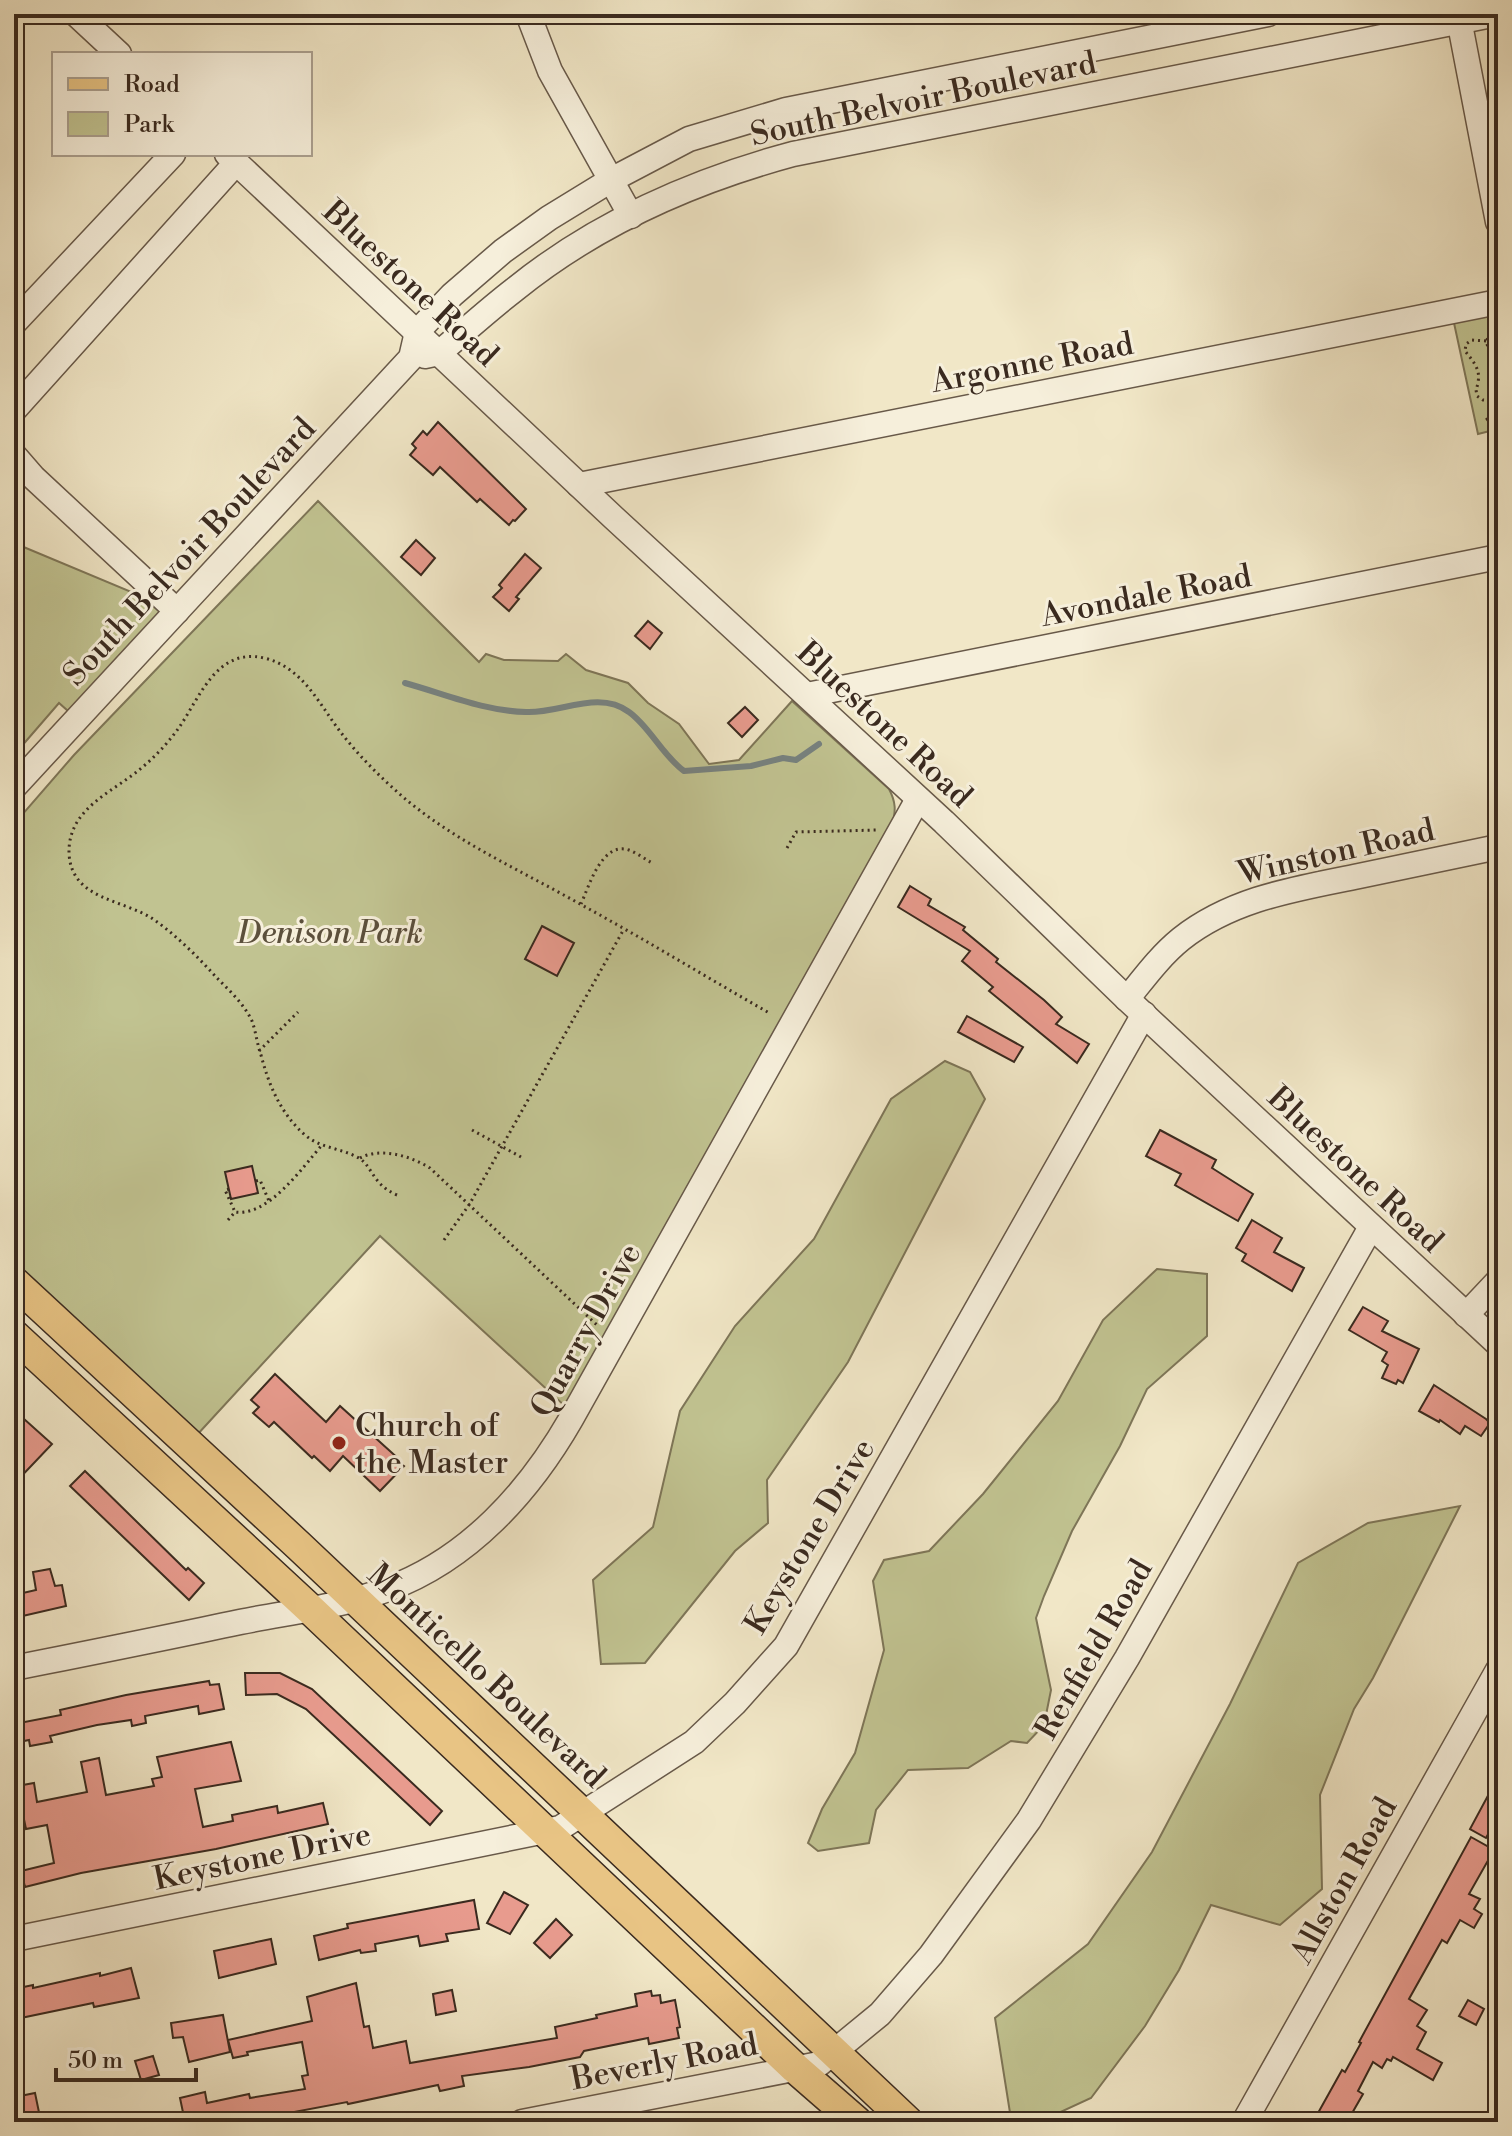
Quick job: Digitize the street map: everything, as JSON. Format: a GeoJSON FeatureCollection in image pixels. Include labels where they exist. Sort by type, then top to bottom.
{"type":"FeatureCollection","features":[{"type":"Feature","properties":{"kind":"main road","name":"Monticello Boulevard"},"geometry":{"type":"LineString","coordinates":[[14,1282],[582,1814],[816,2061],[857,2122]]}},
{"type":"Feature","properties":{"kind":"main road","name":"Monticello Boulevard"},"geometry":{"type":"LineString","coordinates":[[14,1335],[310,1609],[543,1832],[816,2061],[908,2122]]}},
{"type":"Feature","properties":{"kind":"street"},"geometry":{"type":"LineString","coordinates":[[76,14],[117,52]]}},
{"type":"Feature","properties":{"kind":"street"},"geometry":{"type":"LineString","coordinates":[[528,14],[550,71],[631,216]]}},
{"type":"Feature","properties":{"kind":"street","name":"South Belvoir Boulevard"},"geometry":{"type":"LineString","coordinates":[[14,787],[411,358],[417,332],[452,295],[503,251],[549,218],[611,180],[689,139],[786,110],[1268,14]]}},
{"type":"Feature","properties":{"kind":"street","name":"South Belvoir Boulevard"},"geometry":{"type":"LineString","coordinates":[[411,358],[439,353],[515,289],[581,243],[712,179],[793,154],[1459,18],[1497,14]]}},
{"type":"Feature","properties":{"kind":"street"},"geometry":{"type":"LineString","coordinates":[[1459,18],[1498,222]]}},
{"type":"Feature","properties":{"kind":"street"},"geometry":{"type":"LineString","coordinates":[[14,323],[171,156]]}},
{"type":"Feature","properties":{"kind":"street"},"geometry":{"type":"LineString","coordinates":[[14,410],[232,158]]}},
{"type":"Feature","properties":{"kind":"street","name":"Bluestone Road"},"geometry":{"type":"LineString","coordinates":[[232,158],[1498,1344]]}},
{"type":"Feature","properties":{"kind":"street","name":"Argonne Road"},"geometry":{"type":"LineString","coordinates":[[579,485],[1498,302]]}},
{"type":"Feature","properties":{"kind":"street"},"geometry":{"type":"LineString","coordinates":[[14,455],[34,478],[177,611]]}},
{"type":"Feature","properties":{"kind":"street","name":"Avondale Road"},"geometry":{"type":"LineString","coordinates":[[807,695],[1498,557]]}},
{"type":"Feature","properties":{"kind":"street","name":"Quarry Drive"},"geometry":{"type":"LineString","coordinates":[[14,1668],[355,1600],[395,1586],[436,1565],[467,1544],[510,1506],[543,1465],[564,1432],[918,799]]}},
{"type":"Feature","properties":{"kind":"street","name":"Winston Road"},"geometry":{"type":"LineString","coordinates":[[1136,1006],[1158,961],[1181,939],[1209,920],[1238,906],[1274,893],[1498,847]]}},
{"type":"Feature","properties":{"kind":"street","name":"Keystone Drive"},"geometry":{"type":"LineString","coordinates":[[14,1939],[560,1828],[694,1742],[735,1703],[786,1646],[1136,1006]]}},
{"type":"Feature","properties":{"kind":"street","name":"Renfield Road"},"geometry":{"type":"LineString","coordinates":[[816,2061],[880,2014],[931,1955],[1029,1820],[1127,1658],[1371,1227]]}},
{"type":"Feature","properties":{"kind":"street"},"geometry":{"type":"LineString","coordinates":[[1466,1315],[1498,1281]]}},
{"type":"Feature","properties":{"kind":"street","name":"Allston Road"},"geometry":{"type":"LineString","coordinates":[[1244,2122],[1498,1670]]}},
{"type":"Feature","properties":{"kind":"street","name":"Beverly Road"},"geometry":{"type":"LineString","coordinates":[[522,2122],[816,2061]]}},
{"type":"Feature","properties":{"kind":"path"},"geometry":{"type":"LineString","coordinates":[[1486,341],[1498,324]]}},
{"type":"Feature","properties":{"kind":"path"},"geometry":{"type":"LineString","coordinates":[[1486,341],[1472,340],[1466,344],[1465,351],[1477,368],[1477,396],[1493,401]]}},
{"type":"Feature","properties":{"kind":"path"},"geometry":{"type":"LineString","coordinates":[[1486,341],[1497,367],[1493,401],[1498,411],[1486,420]]}},
{"type":"Feature","properties":{"kind":"path"},"geometry":{"type":"LineString","coordinates":[[397,1195],[376,1182],[360,1158],[307,1137],[287,1115],[266,1076],[251,1018],[205,965],[151,918],[92,893],[82,885],[72,869],[69,853],[73,832],[91,804],[136,773],[163,748],[201,689],[236,658],[258,657],[277,661],[292,671],[308,686],[340,731],[386,782],[407,801],[476,847],[776,1017]]}},
{"type":"Feature","properties":{"kind":"path"},"geometry":{"type":"LineString","coordinates":[[787,848],[796,832],[881,829]]}},
{"type":"Feature","properties":{"kind":"path"},"geometry":{"type":"LineString","coordinates":[[581,904],[604,858],[611,851],[628,850],[652,863]]}},
{"type":"Feature","properties":{"kind":"path"},"geometry":{"type":"LineString","coordinates":[[444,1240],[469,1205],[624,929]]}},
{"type":"Feature","properties":{"kind":"path"},"geometry":{"type":"LineString","coordinates":[[259,1051],[298,1012]]}},
{"type":"Feature","properties":{"kind":"path"},"geometry":{"type":"LineString","coordinates":[[472,1130],[521,1157]]}},
{"type":"Feature","properties":{"kind":"path"},"geometry":{"type":"LineString","coordinates":[[228,1220],[235,1212],[252,1211],[269,1201],[322,1145]]}},
{"type":"Feature","properties":{"kind":"path"},"geometry":{"type":"LineString","coordinates":[[360,1158],[368,1154],[392,1154],[420,1162],[601,1328]]}},
{"type":"Feature","properties":{"kind":"path"},"geometry":{"type":"LineString","coordinates":[[256,1181],[260,1180],[269,1201]]}},
{"type":"Feature","properties":{"kind":"path"},"geometry":{"type":"LineString","coordinates":[[229,1189],[225,1190],[235,1212]]}},
{"type":"Feature","properties":{"kind":"green space"},"geometry":{"type":"Polygon","coordinates":[[[1485,316],[1498,320],[1498,429],[1478,434],[1454,323],[1485,316]]]}},
{"type":"Feature","properties":{"kind":"green space","name":"Denison Park"},"geometry":{"type":"Polygon","coordinates":[[[318,501],[479,662],[486,654],[504,660],[558,661],[566,654],[586,670],[628,683],[648,703],[679,724],[709,764],[739,760],[792,701],[889,789],[894,802],[894,815],[892,825],[567,1408],[380,1236],[196,1436],[14,1266],[14,824],[74,755],[318,501]]]}},
{"type":"Feature","properties":{"kind":"green space"},"geometry":{"type":"Polygon","coordinates":[[[14,543],[177,611],[77,719],[59,703],[14,755],[14,543]]]}},
{"type":"Feature","properties":{"kind":"green space"},"geometry":{"type":"Polygon","coordinates":[[[945,1061],[970,1072],[985,1099],[848,1362],[767,1480],[768,1523],[735,1551],[645,1663],[601,1664],[593,1580],[653,1527],[680,1411],[735,1326],[814,1239],[891,1099],[945,1061]]]}},
{"type":"Feature","properties":{"kind":"green space"},"geometry":{"type":"Polygon","coordinates":[[[1157,1269],[1207,1274],[1207,1336],[1147,1389],[1120,1446],[1072,1531],[1044,1596],[1036,1618],[1051,1690],[1044,1725],[1027,1743],[1011,1741],[968,1768],[908,1770],[876,1810],[869,1843],[818,1851],[808,1843],[822,1809],[855,1753],[884,1650],[873,1581],[884,1560],[929,1551],[983,1494],[1058,1401],[1103,1320],[1157,1269]]]}},
{"type":"Feature","properties":{"kind":"green space"},"geometry":{"type":"Polygon","coordinates":[[[1460,1506],[1373,1678],[1354,1709],[1320,1795],[1322,1889],[1280,1925],[1211,1905],[1179,1970],[1145,2026],[1091,2098],[1039,2122],[1011,2119],[995,2018],[1088,1944],[1152,1852],[1230,1704],[1298,1563],[1368,1523],[1460,1506]]]}},
{"type":"Feature","properties":{"kind":"building"},"geometry":{"type":"Polygon","coordinates":[[[438,422],[526,509],[515,521],[509,525],[480,499],[477,502],[440,467],[433,475],[410,455],[416,448],[412,444],[423,431],[427,435],[438,422]]]}},
{"type":"Feature","properties":{"kind":"building"},"geometry":{"type":"Polygon","coordinates":[[[416,540],[435,558],[421,575],[401,557],[416,540]]]}},
{"type":"Feature","properties":{"kind":"building"},"geometry":{"type":"Polygon","coordinates":[[[525,554],[541,568],[516,597],[519,599],[509,611],[493,597],[525,554]]]}},
{"type":"Feature","properties":{"kind":"building"},"geometry":{"type":"Polygon","coordinates":[[[648,621],[662,633],[650,649],[635,636],[648,621]]]}},
{"type":"Feature","properties":{"kind":"building"},"geometry":{"type":"Polygon","coordinates":[[[745,707],[758,720],[742,737],[728,723],[745,707]]]}},
{"type":"Feature","properties":{"kind":"building"},"geometry":{"type":"Polygon","coordinates":[[[910,886],[931,899],[928,905],[965,927],[963,930],[998,959],[996,962],[1062,1017],[1056,1024],[1089,1044],[1077,1063],[989,991],[993,987],[962,961],[970,951],[898,907],[910,886]]]}},
{"type":"Feature","properties":{"kind":"building"},"geometry":{"type":"Polygon","coordinates":[[[542,926],[574,943],[557,976],[525,959],[542,926]]]}},
{"type":"Feature","properties":{"kind":"building"},"geometry":{"type":"Polygon","coordinates":[[[967,1016],[1023,1047],[1014,1062],[958,1032],[967,1016]]]}},
{"type":"Feature","properties":{"kind":"building"},"geometry":{"type":"Polygon","coordinates":[[[1160,1130],[1216,1160],[1212,1168],[1253,1194],[1238,1221],[1175,1185],[1181,1174],[1146,1156],[1160,1130]]]}},
{"type":"Feature","properties":{"kind":"building"},"geometry":{"type":"Polygon","coordinates":[[[252,1166],[258,1193],[231,1199],[225,1172],[252,1166]]]}},
{"type":"Feature","properties":{"kind":"building"},"geometry":{"type":"Polygon","coordinates":[[[1252,1220],[1282,1238],[1274,1252],[1304,1268],[1292,1291],[1242,1261],[1246,1254],[1236,1248],[1252,1220]]]}},
{"type":"Feature","properties":{"kind":"building"},"geometry":{"type":"Polygon","coordinates":[[[1363,1307],[1388,1321],[1382,1331],[1419,1349],[1403,1383],[1398,1380],[1396,1384],[1382,1378],[1388,1365],[1382,1361],[1387,1352],[1349,1330],[1363,1307]]]}},
{"type":"Feature","properties":{"kind":"building","name":"Church of the Master"},"geometry":{"type":"Polygon","coordinates":[[[275,1374],[326,1422],[340,1406],[404,1466],[380,1491],[343,1456],[330,1471],[274,1422],[269,1427],[253,1413],[259,1407],[251,1400],[275,1374]]]}},
{"type":"Feature","properties":{"kind":"building"},"geometry":{"type":"Polygon","coordinates":[[[1434,1385],[1490,1423],[1481,1436],[1465,1426],[1460,1434],[1440,1420],[1419,1411],[1434,1385]]]}},
{"type":"Feature","properties":{"kind":"building"},"geometry":{"type":"Polygon","coordinates":[[[14,1410],[52,1444],[14,1484],[14,1410]]]}},
{"type":"Feature","properties":{"kind":"building"},"geometry":{"type":"Polygon","coordinates":[[[85,1471],[186,1570],[188,1568],[204,1583],[189,1600],[70,1486],[85,1471]]]}},
{"type":"Feature","properties":{"kind":"building"},"geometry":{"type":"Polygon","coordinates":[[[50,1569],[55,1586],[62,1585],[66,1606],[14,1618],[14,1595],[36,1590],[33,1572],[50,1569]]]}},
{"type":"Feature","properties":{"kind":"building"},"geometry":{"type":"Polygon","coordinates":[[[245,1673],[280,1673],[312,1689],[442,1811],[430,1825],[306,1709],[277,1694],[246,1695],[245,1673]]]}},
{"type":"Feature","properties":{"kind":"building"},"geometry":{"type":"Polygon","coordinates":[[[209,1681],[210,1685],[219,1684],[224,1709],[199,1714],[198,1706],[145,1716],[146,1723],[132,1726],[131,1720],[50,1736],[52,1742],[30,1746],[29,1740],[14,1743],[14,1724],[61,1715],[60,1710],[126,1695],[209,1681]]]}},
{"type":"Feature","properties":{"kind":"building"},"geometry":{"type":"Polygon","coordinates":[[[231,1742],[241,1781],[195,1789],[203,1827],[233,1821],[232,1815],[277,1806],[278,1813],[323,1803],[328,1824],[25,1887],[21,1871],[54,1863],[47,1825],[26,1829],[17,1786],[34,1783],[37,1802],[87,1792],[81,1762],[99,1758],[106,1795],[154,1786],[152,1779],[162,1777],[157,1757],[231,1742]]]}},
{"type":"Feature","properties":{"kind":"building"},"geometry":{"type":"Polygon","coordinates":[[[1498,1777],[1498,1816],[1486,1838],[1470,1829],[1498,1777]]]}},
{"type":"Feature","properties":{"kind":"building"},"geometry":{"type":"Polygon","coordinates":[[[1471,1837],[1494,1850],[1469,1894],[1480,1899],[1474,1909],[1482,1914],[1474,1928],[1460,1920],[1447,1943],[1442,1940],[1409,1999],[1427,2010],[1417,2026],[1426,2032],[1417,2049],[1442,2063],[1433,2080],[1393,2057],[1391,2061],[1387,2059],[1382,2068],[1373,2062],[1358,2091],[1363,2094],[1347,2122],[1313,2122],[1342,2070],[1345,2072],[1471,1837]]]}},
{"type":"Feature","properties":{"kind":"building"},"geometry":{"type":"Polygon","coordinates":[[[504,1892],[528,1905],[510,1934],[487,1923],[504,1892]]]}},
{"type":"Feature","properties":{"kind":"building"},"geometry":{"type":"Polygon","coordinates":[[[474,1900],[479,1929],[446,1934],[448,1941],[420,1946],[418,1936],[375,1944],[376,1951],[361,1953],[360,1950],[319,1960],[314,1936],[348,1928],[347,1924],[474,1900]]]}},
{"type":"Feature","properties":{"kind":"building"},"geometry":{"type":"Polygon","coordinates":[[[556,1919],[572,1935],[550,1958],[534,1943],[556,1919]]]}},
{"type":"Feature","properties":{"kind":"building"},"geometry":{"type":"Polygon","coordinates":[[[271,1939],[276,1964],[219,1978],[214,1951],[271,1939]]]}},
{"type":"Feature","properties":{"kind":"building"},"geometry":{"type":"Polygon","coordinates":[[[131,1968],[139,1998],[94,2007],[93,2003],[16,2019],[14,1989],[131,1968]]]}},
{"type":"Feature","properties":{"kind":"building"},"geometry":{"type":"Polygon","coordinates":[[[356,1983],[364,2027],[369,2026],[373,2048],[406,2041],[410,2063],[557,2038],[555,2027],[637,2006],[635,1994],[651,1991],[652,1996],[660,1995],[661,2003],[675,2000],[679,2038],[649,2044],[648,2038],[584,2051],[580,2057],[462,2076],[464,2086],[440,2091],[438,2085],[241,2122],[185,2122],[180,2098],[205,2092],[207,2103],[249,2094],[250,2098],[305,2089],[302,2076],[308,2075],[302,2042],[247,2052],[248,2055],[233,2058],[228,2040],[312,2021],[307,1997],[356,1983]]]}},
{"type":"Feature","properties":{"kind":"building"},"geometry":{"type":"Polygon","coordinates":[[[452,1990],[456,2011],[436,2015],[433,1994],[452,1990]]]}},
{"type":"Feature","properties":{"kind":"building"},"geometry":{"type":"Polygon","coordinates":[[[1468,2000],[1484,2009],[1476,2025],[1459,2016],[1468,2000]]]}},
{"type":"Feature","properties":{"kind":"building"},"geometry":{"type":"Polygon","coordinates":[[[223,2015],[230,2052],[189,2062],[183,2037],[173,2038],[171,2023],[223,2015]]]}},
{"type":"Feature","properties":{"kind":"building"},"geometry":{"type":"Polygon","coordinates":[[[153,2056],[159,2075],[141,2080],[135,2061],[153,2056]]]}},
{"type":"Feature","properties":{"kind":"building"},"geometry":{"type":"Polygon","coordinates":[[[35,2093],[41,2122],[26,2122],[20,2096],[35,2093]]]}},
{"type":"Feature","properties":{"kind":"waterway"},"geometry":{"type":"LineString","coordinates":[[405,683],[510,711],[539,712],[592,702],[617,705],[636,718],[684,771],[751,766],[783,758],[796,760],[819,744]]}},
{"type":"Feature","properties":{"kind":"place","name":"Church of the Master"},"geometry":{"type":"Point","coordinates":[339,1443]}}]}
